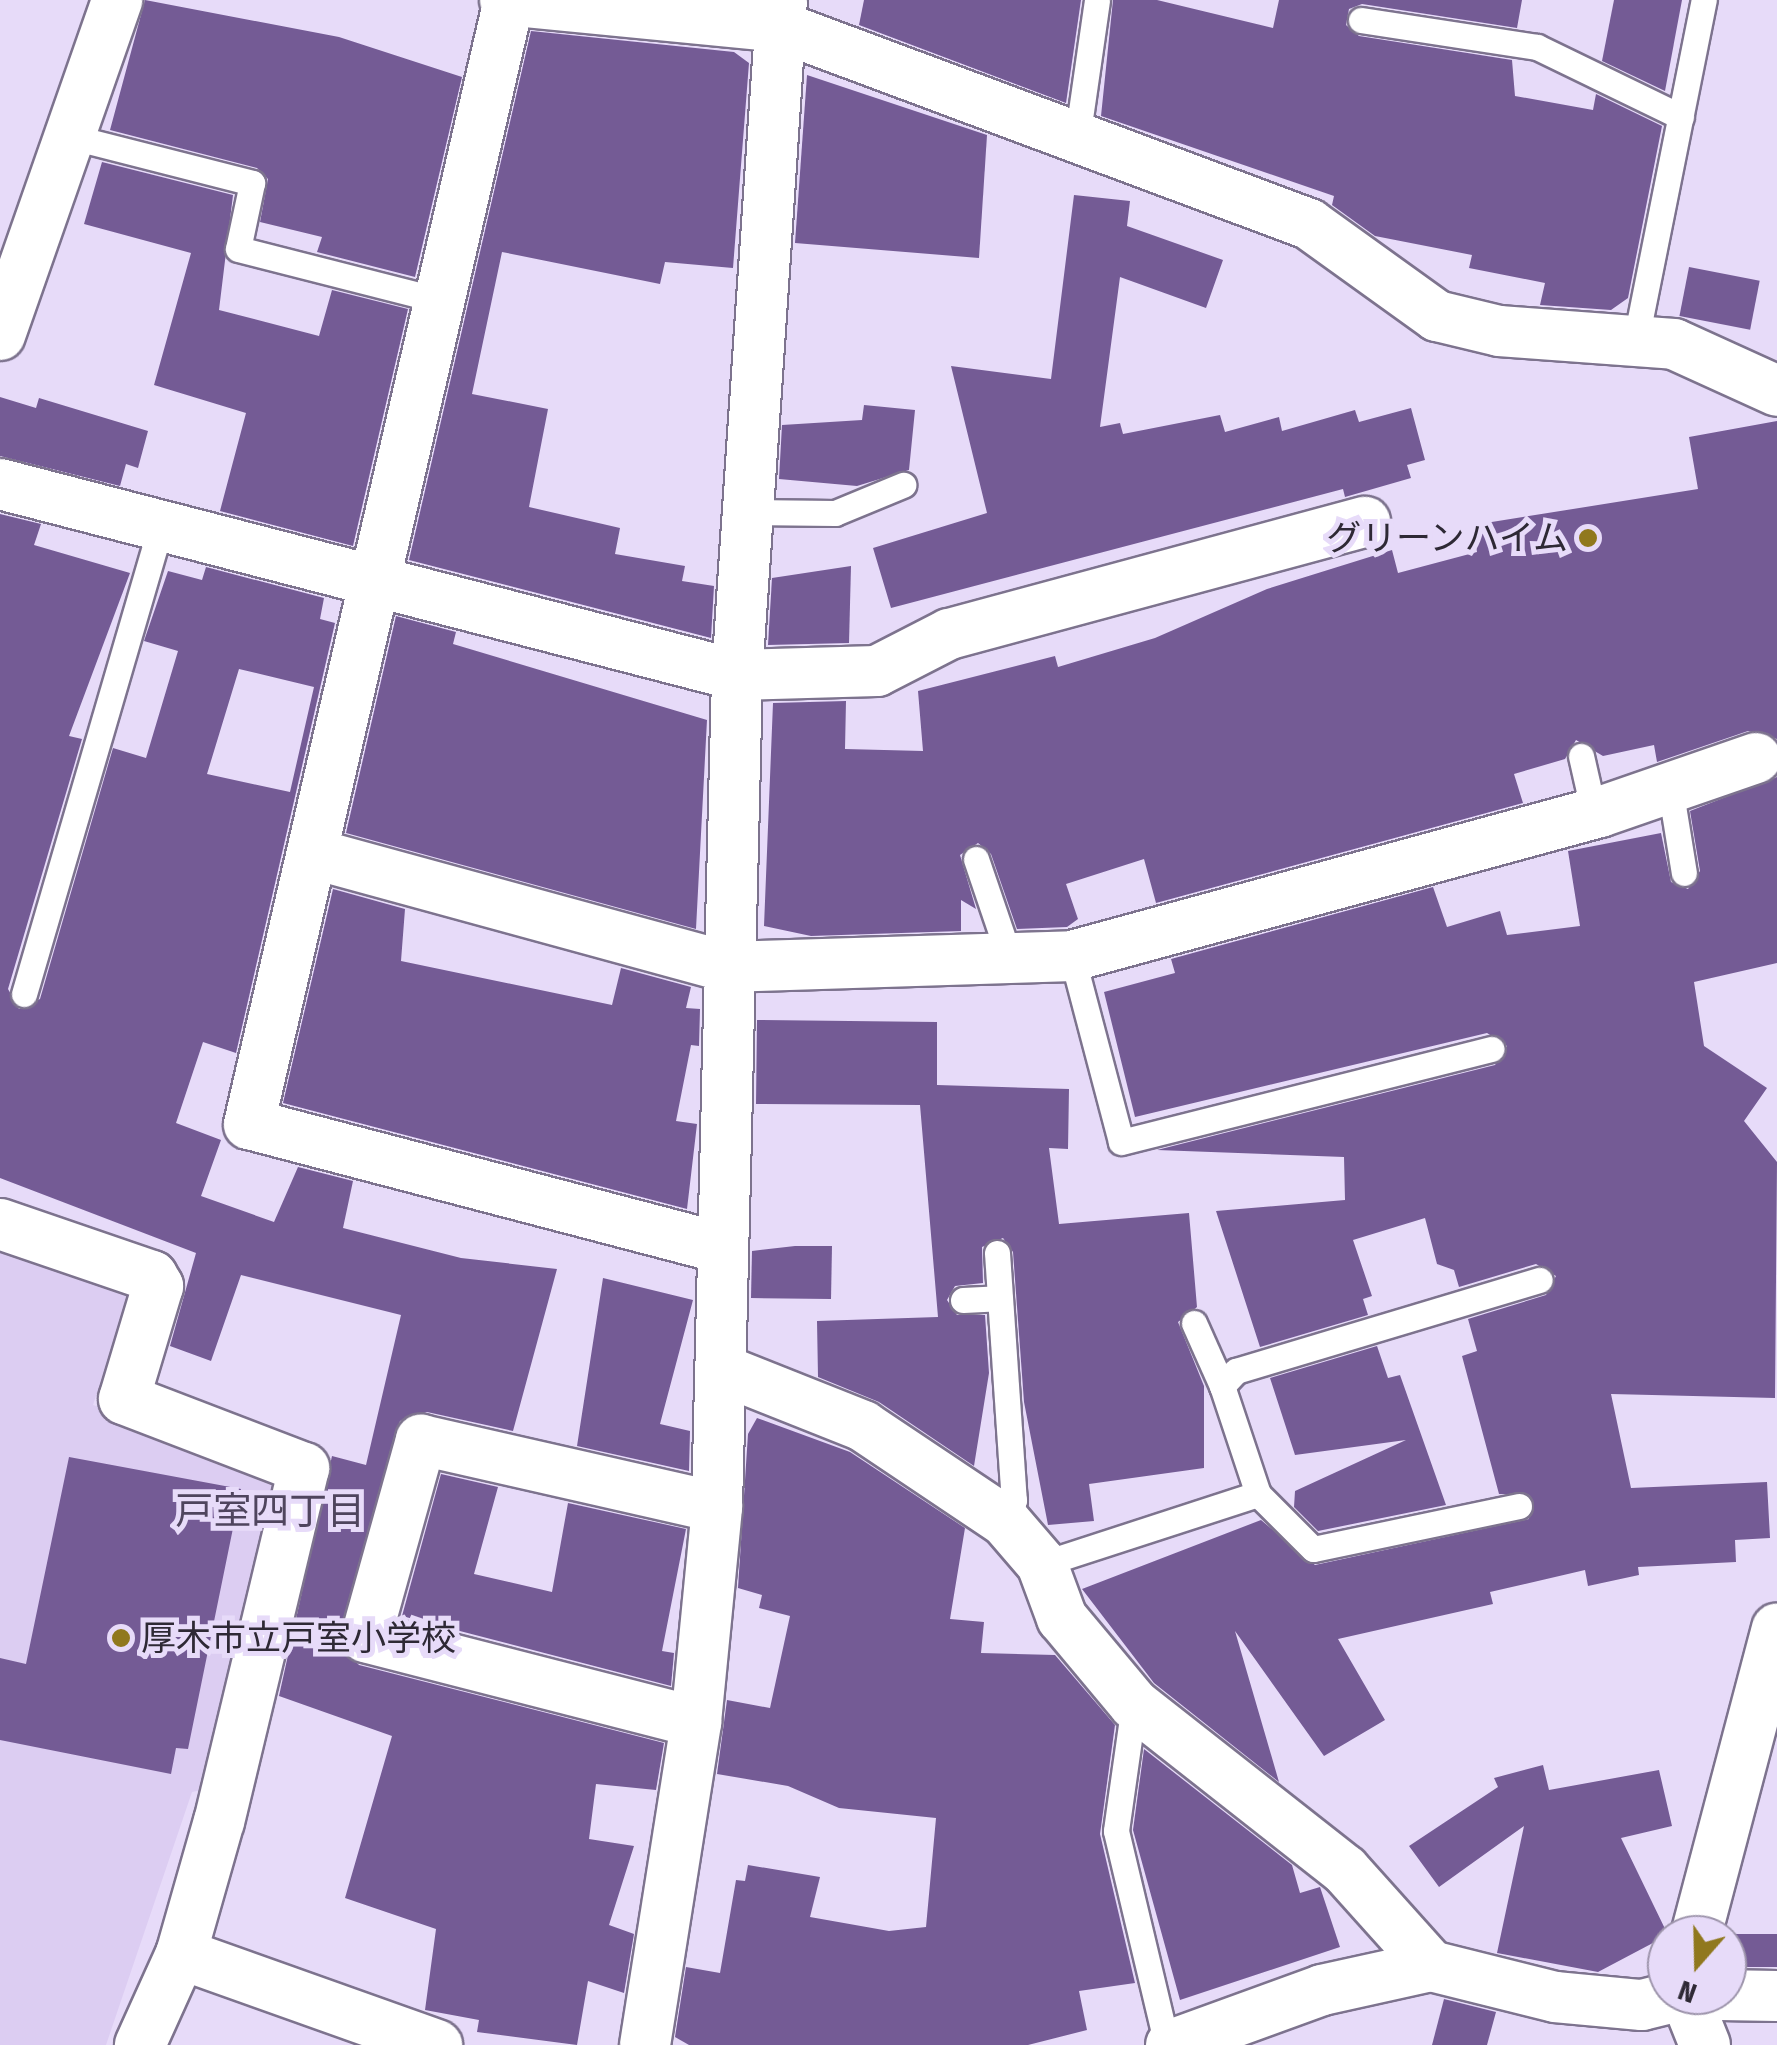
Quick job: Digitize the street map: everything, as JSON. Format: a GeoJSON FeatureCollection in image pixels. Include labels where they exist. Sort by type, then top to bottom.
{"type":"FeatureCollection","features":[{"type":"Feature","properties":{"kind":"street"},"geometry":{"type":"LineString","coordinates":[[0,335],[72,137],[116,0]]}},
{"type":"Feature","properties":{"kind":"street"},"geometry":{"type":"LineString","coordinates":[[717,1247],[256,1133],[248,1124],[318,855],[446,302],[507,0],[782,14],[1077,139],[1309,224],[1437,316],[1500,331],[1674,344],[1777,391]]}},
{"type":"Feature","properties":{"kind":"street"},"geometry":{"type":"LineString","coordinates":[[645,2045],[696,1722],[718,1507],[725,1371],[717,1247],[737,675],[782,14]]}},
{"type":"Feature","properties":{"kind":"street"},"geometry":{"type":"LineString","coordinates":[[0,484],[160,529],[737,675],[876,680],[949,634],[1108,606],[1334,519]]}},
{"type":"Feature","properties":{"kind":"street"},"geometry":{"type":"LineString","coordinates":[[318,855],[728,967],[1072,956],[1594,813],[1766,758]]}},
{"type":"Feature","properties":{"kind":"street"},"geometry":{"type":"LineString","coordinates":[[0,1224],[152,1276],[158,1286],[119,1392],[124,1400],[304,1468],[182,1954],[140,2045]]}},
{"type":"Feature","properties":{"kind":"street"},"geometry":{"type":"LineString","coordinates":[[725,1371],[863,1426],[1006,1521],[1042,1564],[1062,1618],[1134,1704],[1345,1870],[1431,1966]]}},
{"type":"Feature","properties":{"kind":"street"},"geometry":{"type":"LineString","coordinates":[[696,1722],[366,1637],[421,1440],[718,1507]]}},
{"type":"Feature","properties":{"kind":"street"},"geometry":{"type":"LineString","coordinates":[[1701,1915],[1777,1629]]}},
{"type":"Feature","properties":{"kind":"street"},"geometry":{"type":"LineString","coordinates":[[182,1954],[437,2045]]}},
{"type":"Feature","properties":{"kind":"street"},"geometry":{"type":"LineString","coordinates":[[1169,2045],[1224,2036],[1322,1990],[1431,1966],[1555,1997],[1647,2004]]}},
{"type":"Feature","properties":{"kind":"street"},"geometry":{"type":"LineString","coordinates":[[1747,1995],[1777,1996]]}},
{"type":"Feature","properties":{"kind":"street"},"geometry":{"type":"LineString","coordinates":[[1692,2015],[1705,2045]]}},
{"type":"Feature","properties":{"kind":"lane"},"geometry":{"type":"LineString","coordinates":[[1077,139],[1097,0]]}},
{"type":"Feature","properties":{"kind":"lane"},"geometry":{"type":"LineString","coordinates":[[1636,339],[1704,0]]}},
{"type":"Feature","properties":{"kind":"lane"},"geometry":{"type":"LineString","coordinates":[[1360,20],[1539,38],[1682,117]]}},
{"type":"Feature","properties":{"kind":"lane"},"geometry":{"type":"LineString","coordinates":[[72,137],[252,183],[238,250],[446,302]]}},
{"type":"Feature","properties":{"kind":"lane"},"geometry":{"type":"LineString","coordinates":[[748,512],[836,513],[903,486]]}},
{"type":"Feature","properties":{"kind":"lane"},"geometry":{"type":"LineString","coordinates":[[24,994],[160,529]]}},
{"type":"Feature","properties":{"kind":"lane"},"geometry":{"type":"LineString","coordinates":[[1581,756],[1594,813]]}},
{"type":"Feature","properties":{"kind":"lane"},"geometry":{"type":"LineString","coordinates":[[1670,786],[1684,873]]}},
{"type":"Feature","properties":{"kind":"lane"},"geometry":{"type":"LineString","coordinates":[[976,860],[1010,959]]}},
{"type":"Feature","properties":{"kind":"lane"},"geometry":{"type":"LineString","coordinates":[[1072,956],[1120,1142],[1491,1049]]}},
{"type":"Feature","properties":{"kind":"lane"},"geometry":{"type":"LineString","coordinates":[[997,1253],[1014,1500],[1006,1521]]}},
{"type":"Feature","properties":{"kind":"lane"},"geometry":{"type":"LineString","coordinates":[[1222,1386],[1236,1371],[1540,1280]]}},
{"type":"Feature","properties":{"kind":"lane"},"geometry":{"type":"LineString","coordinates":[[963,1300],[998,1298]]}},
{"type":"Feature","properties":{"kind":"lane"},"geometry":{"type":"LineString","coordinates":[[1194,1323],[1222,1386],[1258,1494],[1314,1549],[1519,1506]]}},
{"type":"Feature","properties":{"kind":"lane"},"geometry":{"type":"LineString","coordinates":[[1042,1564],[1258,1494]]}},
{"type":"Feature","properties":{"kind":"lane"},"geometry":{"type":"LineString","coordinates":[[1134,1704],[1116,1831],[1169,2045]]}},
{"type":"Feature","properties":{"kind":"shaded area","name":"厚木市立戸室小学校"},"geometry":{"type":"Polygon","coordinates":[[[0,1237],[130,1295],[93,1405],[268,1466],[281,1485],[201,1790],[192,1792],[106,2045],[0,2045],[0,1237]]]}},
{"type":"Feature","properties":{"kind":"building"},"geometry":{"type":"Polygon","coordinates":[[[145,0],[339,37],[462,77],[415,277],[317,252],[322,237],[260,222],[268,179],[257,168],[110,130],[145,0]]]}},
{"type":"Feature","properties":{"kind":"building"},"geometry":{"type":"Polygon","coordinates":[[[864,0],[1081,0],[1066,103],[859,25],[864,0]]]}},
{"type":"Feature","properties":{"kind":"building"},"geometry":{"type":"Polygon","coordinates":[[[1113,0],[1157,0],[1273,28],[1279,0],[1522,0],[1517,28],[1362,4],[1349,9],[1346,25],[1359,36],[1512,60],[1515,96],[1593,110],[1596,94],[1662,126],[1628,298],[1611,310],[1540,305],[1545,283],[1469,268],[1472,255],[1375,236],[1332,205],[1334,196],[1101,116],[1113,0]]]}},
{"type":"Feature","properties":{"kind":"building"},"geometry":{"type":"Polygon","coordinates":[[[1614,0],[1682,0],[1665,91],[1602,61],[1614,0]]]}},
{"type":"Feature","properties":{"kind":"building"},"geometry":{"type":"Polygon","coordinates":[[[531,31],[734,52],[749,63],[733,268],[665,262],[660,284],[502,252],[472,394],[548,409],[529,507],[620,528],[615,554],[685,566],[682,581],[714,586],[711,638],[409,560],[531,31]]]}},
{"type":"Feature","properties":{"kind":"building"},"geometry":{"type":"Polygon","coordinates":[[[807,75],[987,135],[979,258],[795,243],[807,75]]]}},
{"type":"Feature","properties":{"kind":"building"},"geometry":{"type":"Polygon","coordinates":[[[102,162],[233,195],[219,310],[319,336],[332,290],[408,309],[353,546],[220,511],[246,413],[154,385],[191,253],[84,224],[102,162]]]}},
{"type":"Feature","properties":{"kind":"building"},"geometry":{"type":"Polygon","coordinates":[[[1074,195],[1130,201],[1127,226],[1223,260],[1206,308],[1120,277],[1100,427],[1120,423],[1123,434],[1220,415],[1225,432],[1279,417],[1282,431],[1355,410],[1359,422],[1411,408],[1425,460],[1407,465],[1411,478],[1345,497],[1343,489],[891,608],[873,548],[987,513],[951,366],[1051,379],[1074,195]]]}},
{"type":"Feature","properties":{"kind":"building"},"geometry":{"type":"Polygon","coordinates":[[[1689,267],[1760,281],[1750,330],[1679,316],[1689,267]]]}},
{"type":"Feature","properties":{"kind":"building"},"geometry":{"type":"Polygon","coordinates":[[[0,397],[36,408],[39,398],[148,431],[138,468],[126,464],[120,486],[0,456],[0,397]]]}},
{"type":"Feature","properties":{"kind":"building"},"geometry":{"type":"Polygon","coordinates":[[[864,405],[915,410],[909,470],[857,486],[779,479],[782,425],[862,420],[864,405]]]}},
{"type":"Feature","properties":{"kind":"building"},"geometry":{"type":"Polygon","coordinates":[[[1777,421],[1777,739],[1748,731],[1657,762],[1654,745],[1603,756],[1576,740],[1565,759],[1514,774],[1523,803],[1156,903],[1144,859],[1066,884],[1078,919],[1067,927],[1017,929],[991,854],[978,843],[960,855],[976,909],[961,900],[961,931],[811,936],[764,926],[773,703],[846,701],[845,749],[923,751],[918,691],[1055,656],[1058,667],[1155,638],[1267,589],[1392,550],[1398,573],[1477,552],[1473,525],[1698,489],[1689,437],[1777,421]]]}},
{"type":"Feature","properties":{"kind":"building"},"geometry":{"type":"Polygon","coordinates":[[[0,514],[41,524],[34,545],[130,573],[69,736],[82,739],[8,989],[19,1009],[40,999],[113,748],[146,758],[178,651],[144,641],[168,571],[202,580],[206,567],[324,598],[320,619],[335,623],[236,1053],[203,1042],[176,1123],[221,1140],[201,1196],[274,1222],[298,1167],[353,1181],[343,1228],[461,1258],[557,1269],[513,1431],[427,1412],[400,1421],[338,1643],[359,1665],[664,1743],[656,1790],[596,1784],[589,1839],[634,1846],[609,1925],[634,1934],[624,1993],[588,1981],[577,2045],[477,2032],[479,2020],[425,2010],[436,1929],[345,1898],[392,1736],[279,1696],[332,1456],[366,1465],[401,1315],[241,1275],[211,1361],[170,1346],[196,1253],[0,1178],[0,514]],[[239,669],[207,774],[290,792],[314,687],[239,669]]]}},
{"type":"Feature","properties":{"kind":"building"},"geometry":{"type":"Polygon","coordinates":[[[851,566],[849,643],[768,645],[772,578],[851,566]]]}},
{"type":"Feature","properties":{"kind":"building"},"geometry":{"type":"Polygon","coordinates":[[[396,616],[456,632],[453,644],[707,720],[696,929],[346,833],[396,616]]]}},
{"type":"Feature","properties":{"kind":"building"},"geometry":{"type":"Polygon","coordinates":[[[1777,777],[1777,963],[1694,982],[1704,1046],[1767,1088],[1744,1121],[1777,1162],[1775,1398],[1611,1394],[1631,1488],[1767,1482],[1770,1538],[1735,1540],[1736,1562],[1638,1567],[1639,1575],[1588,1586],[1585,1570],[1490,1592],[1493,1604],[1338,1639],[1385,1720],[1324,1756],[1235,1631],[1279,1782],[1154,1683],[1082,1589],[1261,1520],[1315,1565],[1529,1519],[1530,1495],[1499,1494],[1462,1356],[1477,1351],[1468,1319],[1546,1295],[1556,1276],[1536,1264],[1459,1287],[1454,1270],[1437,1264],[1425,1218],[1353,1240],[1372,1296],[1363,1299],[1368,1315],[1260,1347],[1216,1211],[1345,1200],[1344,1157],[1157,1150],[1495,1065],[1507,1046],[1487,1033],[1135,1117],[1104,992],[1175,973],[1171,959],[1433,887],[1447,927],[1500,911],[1507,935],[1580,926],[1568,851],[1661,833],[1671,882],[1688,889],[1700,871],[1690,811],[1777,777]]]}},
{"type":"Feature","properties":{"kind":"building"},"geometry":{"type":"Polygon","coordinates":[[[333,889],[405,909],[401,961],[612,1005],[621,968],[691,987],[686,1008],[700,1009],[699,1046],[691,1045],[676,1121],[697,1124],[687,1209],[283,1103],[333,889]]]}},
{"type":"Feature","properties":{"kind":"building"},"geometry":{"type":"Polygon","coordinates":[[[757,1020],[937,1022],[937,1085],[1069,1089],[1068,1149],[1049,1148],[1059,1224],[1189,1213],[1197,1307],[1178,1322],[1204,1386],[1204,1468],[1089,1484],[1094,1521],[1048,1525],[1024,1402],[1013,1252],[1003,1238],[982,1247],[983,1283],[955,1286],[947,1300],[957,1315],[985,1315],[989,1373],[974,1466],[879,1402],[818,1377],[817,1321],[938,1317],[920,1105],[756,1104],[757,1020]]]}},
{"type":"Feature","properties":{"kind":"building"},"geometry":{"type":"Polygon","coordinates":[[[832,1246],[831,1299],[751,1298],[752,1251],[832,1246]]]}},
{"type":"Feature","properties":{"kind":"building"},"geometry":{"type":"Polygon","coordinates":[[[603,1278],[693,1300],[660,1424],[690,1431],[689,1471],[577,1446],[603,1278]]]}},
{"type":"Feature","properties":{"kind":"building"},"geometry":{"type":"Polygon","coordinates":[[[1377,1346],[1388,1378],[1400,1375],[1446,1505],[1318,1531],[1294,1507],[1295,1491],[1406,1440],[1295,1455],[1270,1378],[1377,1346]]]}},
{"type":"Feature","properties":{"kind":"building"},"geometry":{"type":"Polygon","coordinates":[[[757,1418],[850,1452],[965,1528],[950,1619],[984,1622],[981,1653],[1055,1655],[1115,1725],[1100,1834],[1135,1983],[1079,1991],[1087,2030],[1028,2045],[689,2045],[675,2037],[686,1967],[720,1973],[736,1880],[745,1881],[748,1865],[820,1877],[810,1917],[889,1931],[926,1927],[936,1818],[839,1808],[788,1786],[717,1774],[727,1700],[770,1708],[790,1616],[759,1608],[762,1595],[738,1588],[748,1434],[757,1418]]]}},
{"type":"Feature","properties":{"kind":"building"},"geometry":{"type":"Polygon","coordinates":[[[69,1457],[241,1489],[188,1749],[176,1748],[171,1774],[0,1740],[0,1658],[26,1664],[69,1457]]]}},
{"type":"Feature","properties":{"kind":"building"},"geometry":{"type":"Polygon","coordinates":[[[441,1474],[498,1487],[474,1574],[552,1592],[568,1503],[686,1529],[662,1651],[674,1653],[671,1686],[402,1616],[441,1474]]]}},
{"type":"Feature","properties":{"kind":"building"},"geometry":{"type":"Polygon","coordinates":[[[1144,1749],[1292,1865],[1300,1893],[1320,1887],[1340,1947],[1180,2000],[1133,1830],[1144,1749]]]}},
{"type":"Feature","properties":{"kind":"building"},"geometry":{"type":"Polygon","coordinates":[[[1543,1765],[1549,1790],[1659,1770],[1672,1826],[1621,1838],[1658,1915],[1647,1915],[1647,1946],[1598,1972],[1497,1953],[1524,1826],[1439,1887],[1409,1846],[1498,1787],[1494,1778],[1543,1765]]]}},
{"type":"Feature","properties":{"kind":"building"},"geometry":{"type":"Polygon","coordinates":[[[1747,1934],[1777,1934],[1777,1967],[1747,1967],[1747,1934]]]}},
{"type":"Feature","properties":{"kind":"building"},"geometry":{"type":"Polygon","coordinates":[[[1444,1999],[1496,2012],[1487,2045],[1432,2045],[1444,1999]]]}},
{"type":"Feature","properties":{"kind":"place","name":"グリーンハイム"},"geometry":{"type":"Point","coordinates":[1588,538]}},
{"type":"Feature","properties":{"kind":"place","name":"厚木市立戸室小学校"},"geometry":{"type":"Point","coordinates":[121,1638]}},
{"type":"Feature","properties":{"kind":"district","name":"戸室四丁目"},"geometry":{"type":"Point","coordinates":[270,1512]}}]}
